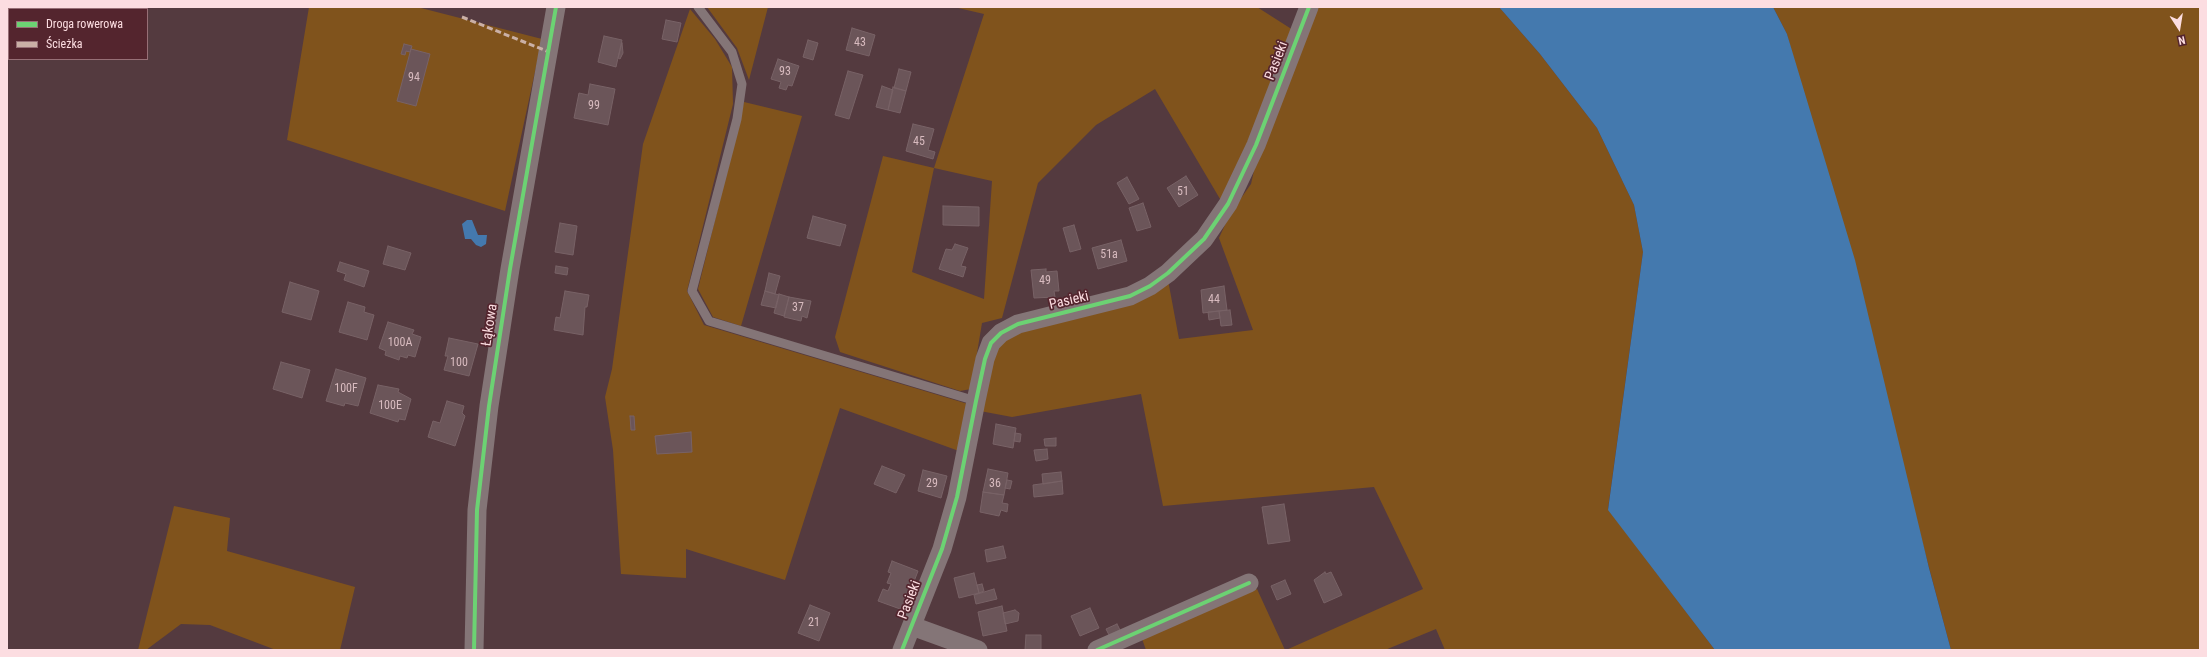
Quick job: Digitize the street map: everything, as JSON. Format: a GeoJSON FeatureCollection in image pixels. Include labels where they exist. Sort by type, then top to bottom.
{"type":"FeatureCollection","features":[{"type":"Feature","properties":{"kind":"street","name":"Łąkowa"},"geometry":{"type":"LineString","coordinates":[[474,650],[477,510],[488,406],[510,269],[556,7]]}},
{"type":"Feature","properties":{"kind":"street","name":"Pasieki"},"geometry":{"type":"LineString","coordinates":[[902,650],[942,549],[957,497],[985,359],[991,343],[1001,333],[1018,324],[1130,296],[1150,286],[1168,272],[1204,239],[1228,204],[1256,145],[1309,7]]}},
{"type":"Feature","properties":{"kind":"street"},"geometry":{"type":"LineString","coordinates":[[1097,650],[1249,583]]}},
{"type":"Feature","properties":{"kind":"street","name":"Pasieki"},"geometry":{"type":"LineString","coordinates":[[912,626],[978,650]]}},
{"type":"Feature","properties":{"kind":"lane"},"geometry":{"type":"LineString","coordinates":[[698,7],[732,52],[742,84],[737,119],[692,291],[709,322],[976,401]]}},
{"type":"Feature","properties":{"kind":"shaded area"},"geometry":{"type":"Polygon","coordinates":[[[309,7],[417,7],[542,39],[505,211],[287,140],[309,7]]]}},
{"type":"Feature","properties":{"kind":"shaded area"},"geometry":{"type":"Polygon","coordinates":[[[707,7],[768,7],[749,80],[737,48],[707,7]]]}},
{"type":"Feature","properties":{"kind":"shaded area"},"geometry":{"type":"Polygon","coordinates":[[[954,7],[1257,7],[1293,30],[1223,204],[1155,89],[1096,125],[1038,183],[1002,318],[982,323],[971,389],[960,391],[840,352],[835,337],[883,156],[934,168],[984,14],[954,7]],[[934,168],[912,272],[984,299],[992,181],[934,168]]]}},
{"type":"Feature","properties":{"kind":"shaded area"},"geometry":{"type":"Polygon","coordinates":[[[1314,7],[1499,7],[1540,54],[1597,128],[1634,205],[1643,252],[1608,509],[1715,650],[1445,650],[1436,629],[1385,650],[1286,650],[1423,589],[1374,487],[1163,506],[1141,394],[1012,417],[980,411],[997,344],[1017,331],[1168,280],[1179,339],[1253,330],[1219,238],[1230,214],[1251,184],[1256,162],[1314,7]]]}},
{"type":"Feature","properties":{"kind":"shaded area"},"geometry":{"type":"Polygon","coordinates":[[[1773,7],[2200,7],[2200,650],[1951,650],[1787,34],[1773,7]]]}},
{"type":"Feature","properties":{"kind":"shaded area"},"geometry":{"type":"Polygon","coordinates":[[[690,9],[715,39],[732,67],[733,104],[687,291],[704,325],[968,404],[959,451],[840,408],[785,580],[686,549],[686,578],[621,574],[613,450],[605,397],[612,369],[643,144],[690,9]]]}},
{"type":"Feature","properties":{"kind":"shaded area"},"geometry":{"type":"Polygon","coordinates":[[[744,102],[802,116],[741,326],[713,317],[698,289],[744,102]]]}},
{"type":"Feature","properties":{"kind":"shaded area"},"geometry":{"type":"Polygon","coordinates":[[[174,506],[230,518],[227,551],[355,587],[340,650],[276,650],[210,625],[181,624],[146,650],[138,650],[174,506]]]}},
{"type":"Feature","properties":{"kind":"shaded area"},"geometry":{"type":"Polygon","coordinates":[[[1257,589],[1285,650],[1146,650],[1141,636],[1257,589]]]}},
{"type":"Feature","properties":{"kind":"water"},"geometry":{"type":"Polygon","coordinates":[[[1499,7],[1773,7],[1787,34],[1855,260],[1929,568],[1951,650],[1715,650],[1608,510],[1643,252],[1634,205],[1597,128],[1540,54],[1499,7]]]}},
{"type":"Feature","properties":{"kind":"water"},"geometry":{"type":"Polygon","coordinates":[[[467,220],[472,220],[478,235],[487,235],[486,244],[481,247],[476,245],[471,239],[465,239],[462,224],[467,220]]]}},
{"type":"Feature","properties":{"kind":"building"},"geometry":{"type":"Polygon","coordinates":[[[666,20],[681,23],[677,42],[662,39],[666,20]]]}},
{"type":"Feature","properties":{"kind":"building"},"geometry":{"type":"Polygon","coordinates":[[[852,28],[875,35],[869,56],[846,50],[852,28]]]}},
{"type":"Feature","properties":{"kind":"building"},"geometry":{"type":"Polygon","coordinates":[[[604,36],[622,40],[616,67],[598,62],[604,36]]]}},
{"type":"Feature","properties":{"kind":"building"},"geometry":{"type":"Polygon","coordinates":[[[808,40],[818,43],[813,60],[803,57],[808,40]]]}},
{"type":"Feature","properties":{"kind":"building"},"geometry":{"type":"Polygon","coordinates":[[[622,43],[623,53],[620,59],[618,58],[622,43]]]}},
{"type":"Feature","properties":{"kind":"building"},"geometry":{"type":"Polygon","coordinates":[[[404,44],[412,46],[410,52],[406,51],[405,55],[401,54],[404,44]]]}},
{"type":"Feature","properties":{"kind":"building"},"geometry":{"type":"Polygon","coordinates":[[[411,49],[430,54],[416,106],[397,101],[411,49]]]}},
{"type":"Feature","properties":{"kind":"building"},"geometry":{"type":"Polygon","coordinates":[[[778,59],[799,66],[792,86],[788,85],[786,90],[779,88],[781,82],[771,79],[778,59]]]}},
{"type":"Feature","properties":{"kind":"building"},"geometry":{"type":"Polygon","coordinates":[[[899,69],[911,72],[906,91],[894,88],[899,69]]]}},
{"type":"Feature","properties":{"kind":"building"},"geometry":{"type":"Polygon","coordinates":[[[848,71],[863,75],[849,119],[835,115],[848,71]]]}},
{"type":"Feature","properties":{"kind":"building"},"geometry":{"type":"Polygon","coordinates":[[[590,84],[615,89],[608,125],[574,118],[579,93],[588,95],[590,84]]]}},
{"type":"Feature","properties":{"kind":"building"},"geometry":{"type":"Polygon","coordinates":[[[882,86],[893,90],[888,110],[876,107],[882,86]]]}},
{"type":"Feature","properties":{"kind":"building"},"geometry":{"type":"Polygon","coordinates":[[[893,87],[906,91],[900,113],[888,110],[893,87]]]}},
{"type":"Feature","properties":{"kind":"building"},"geometry":{"type":"Polygon","coordinates":[[[913,124],[934,129],[928,150],[935,152],[933,159],[906,151],[913,124]]]}},
{"type":"Feature","properties":{"kind":"building"},"geometry":{"type":"Polygon","coordinates":[[[1186,176],[1198,195],[1179,207],[1167,188],[1186,176]]]}},
{"type":"Feature","properties":{"kind":"building"},"geometry":{"type":"Polygon","coordinates":[[[1127,177],[1139,199],[1129,204],[1117,183],[1127,177]]]}},
{"type":"Feature","properties":{"kind":"building"},"geometry":{"type":"Polygon","coordinates":[[[1143,203],[1151,227],[1137,231],[1129,208],[1143,203]]]}},
{"type":"Feature","properties":{"kind":"building"},"geometry":{"type":"Polygon","coordinates":[[[943,206],[979,207],[979,226],[943,225],[943,206]]]}},
{"type":"Feature","properties":{"kind":"building"},"geometry":{"type":"Polygon","coordinates":[[[813,216],[846,225],[840,246],[807,238],[813,216]]]}},
{"type":"Feature","properties":{"kind":"building"},"geometry":{"type":"Polygon","coordinates":[[[560,223],[577,226],[573,255],[555,252],[560,223]]]}},
{"type":"Feature","properties":{"kind":"building"},"geometry":{"type":"Polygon","coordinates":[[[1074,225],[1081,249],[1070,252],[1063,228],[1074,225]]]}},
{"type":"Feature","properties":{"kind":"building"},"geometry":{"type":"Polygon","coordinates":[[[1121,240],[1127,261],[1098,269],[1092,248],[1121,240]]]}},
{"type":"Feature","properties":{"kind":"building"},"geometry":{"type":"Polygon","coordinates":[[[955,244],[968,248],[961,266],[966,267],[963,277],[939,269],[946,249],[952,250],[955,244]]]}},
{"type":"Feature","properties":{"kind":"building"},"geometry":{"type":"Polygon","coordinates":[[[388,246],[411,253],[405,270],[383,264],[388,246]]]}},
{"type":"Feature","properties":{"kind":"building"},"geometry":{"type":"Polygon","coordinates":[[[340,262],[369,271],[364,287],[344,280],[346,274],[337,271],[340,262]]]}},
{"type":"Feature","properties":{"kind":"building"},"geometry":{"type":"Polygon","coordinates":[[[556,266],[568,268],[567,275],[555,273],[556,266]]]}},
{"type":"Feature","properties":{"kind":"building"},"geometry":{"type":"Polygon","coordinates":[[[1046,269],[1046,272],[1057,271],[1059,291],[1054,291],[1055,297],[1034,298],[1031,270],[1046,269]]]}},
{"type":"Feature","properties":{"kind":"building"},"geometry":{"type":"Polygon","coordinates":[[[769,273],[780,276],[775,294],[765,291],[769,273]]]}},
{"type":"Feature","properties":{"kind":"building"},"geometry":{"type":"Polygon","coordinates":[[[290,282],[319,291],[311,320],[282,312],[290,282]]]}},
{"type":"Feature","properties":{"kind":"building"},"geometry":{"type":"Polygon","coordinates":[[[1224,286],[1227,310],[1203,313],[1201,290],[1224,286]]]}},
{"type":"Feature","properties":{"kind":"building"},"geometry":{"type":"Polygon","coordinates":[[[565,291],[589,295],[587,307],[585,307],[583,335],[554,330],[556,317],[560,318],[565,291]]]}},
{"type":"Feature","properties":{"kind":"building"},"geometry":{"type":"Polygon","coordinates":[[[765,291],[779,295],[776,308],[761,305],[765,291]]]}},
{"type":"Feature","properties":{"kind":"building"},"geometry":{"type":"Polygon","coordinates":[[[779,294],[789,297],[784,316],[774,313],[779,294]]]}},
{"type":"Feature","properties":{"kind":"building"},"geometry":{"type":"Polygon","coordinates":[[[789,297],[811,301],[807,318],[802,316],[801,321],[784,317],[789,297]]]}},
{"type":"Feature","properties":{"kind":"building"},"geometry":{"type":"Polygon","coordinates":[[[348,302],[365,307],[364,312],[374,315],[367,340],[339,332],[348,302]]]}},
{"type":"Feature","properties":{"kind":"building"},"geometry":{"type":"Polygon","coordinates":[[[1230,310],[1232,325],[1221,326],[1219,311],[1230,310]]]}},
{"type":"Feature","properties":{"kind":"building"},"geometry":{"type":"Polygon","coordinates":[[[1219,311],[1220,318],[1209,320],[1208,312],[1219,311]]]}},
{"type":"Feature","properties":{"kind":"building"},"geometry":{"type":"Polygon","coordinates":[[[388,322],[414,330],[412,334],[421,337],[415,357],[408,355],[407,358],[400,356],[399,360],[385,355],[386,351],[379,348],[388,322]]]}},
{"type":"Feature","properties":{"kind":"building"},"geometry":{"type":"Polygon","coordinates":[[[449,338],[478,344],[469,376],[444,370],[448,356],[445,356],[449,338]]]}},
{"type":"Feature","properties":{"kind":"building"},"geometry":{"type":"Polygon","coordinates":[[[281,362],[310,370],[302,398],[273,389],[281,362]]]}},
{"type":"Feature","properties":{"kind":"building"},"geometry":{"type":"Polygon","coordinates":[[[336,369],[366,378],[358,406],[345,403],[344,406],[326,401],[336,369]]]}},
{"type":"Feature","properties":{"kind":"building"},"geometry":{"type":"Polygon","coordinates":[[[378,385],[399,389],[398,392],[411,399],[405,420],[399,419],[398,422],[370,413],[378,385]]]}},
{"type":"Feature","properties":{"kind":"building"},"geometry":{"type":"Polygon","coordinates":[[[447,401],[464,406],[462,413],[465,416],[455,446],[428,437],[433,421],[440,423],[447,401]]]}},
{"type":"Feature","properties":{"kind":"building"},"geometry":{"type":"Polygon","coordinates":[[[630,416],[634,416],[635,430],[631,430],[630,416]]]}},
{"type":"Feature","properties":{"kind":"building"},"geometry":{"type":"Polygon","coordinates":[[[996,424],[1016,428],[1013,448],[993,444],[996,424]]]}},
{"type":"Feature","properties":{"kind":"building"},"geometry":{"type":"Polygon","coordinates":[[[691,432],[692,452],[657,454],[655,436],[691,432]]]}},
{"type":"Feature","properties":{"kind":"building"},"geometry":{"type":"Polygon","coordinates":[[[1015,433],[1021,434],[1020,442],[1014,441],[1015,433]]]}},
{"type":"Feature","properties":{"kind":"building"},"geometry":{"type":"Polygon","coordinates":[[[1056,438],[1056,446],[1045,446],[1044,439],[1056,438]]]}},
{"type":"Feature","properties":{"kind":"building"},"geometry":{"type":"Polygon","coordinates":[[[1047,449],[1048,459],[1036,461],[1034,450],[1047,449]]]}},
{"type":"Feature","properties":{"kind":"building"},"geometry":{"type":"Polygon","coordinates":[[[882,466],[905,475],[896,493],[874,484],[882,466]]]}},
{"type":"Feature","properties":{"kind":"building"},"geometry":{"type":"Polygon","coordinates":[[[988,469],[1008,473],[1004,495],[983,492],[988,469]]]}},
{"type":"Feature","properties":{"kind":"building"},"geometry":{"type":"Polygon","coordinates":[[[923,470],[947,476],[941,498],[918,491],[923,470]]]}},
{"type":"Feature","properties":{"kind":"building"},"geometry":{"type":"Polygon","coordinates":[[[1061,472],[1062,481],[1043,484],[1042,474],[1061,472]]]}},
{"type":"Feature","properties":{"kind":"building"},"geometry":{"type":"Polygon","coordinates":[[[1007,480],[1012,481],[1010,489],[1005,488],[1007,480]]]}},
{"type":"Feature","properties":{"kind":"building"},"geometry":{"type":"Polygon","coordinates":[[[1062,481],[1063,494],[1034,497],[1033,485],[1062,481]]]}},
{"type":"Feature","properties":{"kind":"building"},"geometry":{"type":"Polygon","coordinates":[[[983,492],[1004,495],[1002,503],[1008,504],[1007,512],[1001,510],[999,516],[980,512],[983,492]]]}},
{"type":"Feature","properties":{"kind":"building"},"geometry":{"type":"Polygon","coordinates":[[[1284,504],[1290,541],[1268,544],[1262,507],[1284,504]]]}},
{"type":"Feature","properties":{"kind":"building"},"geometry":{"type":"Polygon","coordinates":[[[1003,546],[1006,558],[987,562],[985,550],[1003,546]]]}},
{"type":"Feature","properties":{"kind":"building"},"geometry":{"type":"Polygon","coordinates":[[[892,561],[918,571],[903,610],[878,601],[883,589],[888,591],[891,584],[887,583],[891,573],[888,572],[892,561]]]}},
{"type":"Feature","properties":{"kind":"building"},"geometry":{"type":"Polygon","coordinates":[[[1325,572],[1326,574],[1331,572],[1342,595],[1324,603],[1314,580],[1325,572]]]}},
{"type":"Feature","properties":{"kind":"building"},"geometry":{"type":"Polygon","coordinates":[[[974,573],[979,593],[959,598],[954,578],[974,573]]]}},
{"type":"Feature","properties":{"kind":"building"},"geometry":{"type":"Polygon","coordinates":[[[1285,580],[1291,594],[1277,600],[1271,586],[1285,580]]]}},
{"type":"Feature","properties":{"kind":"building"},"geometry":{"type":"Polygon","coordinates":[[[982,584],[984,591],[979,593],[977,585],[982,584]]]}},
{"type":"Feature","properties":{"kind":"building"},"geometry":{"type":"Polygon","coordinates":[[[994,589],[997,599],[976,604],[974,595],[994,589]]]}},
{"type":"Feature","properties":{"kind":"building"},"geometry":{"type":"Polygon","coordinates":[[[810,605],[830,613],[819,641],[798,633],[810,605]]]}},
{"type":"Feature","properties":{"kind":"building"},"geometry":{"type":"Polygon","coordinates":[[[1002,606],[1007,631],[983,636],[978,612],[1002,606]]]}},
{"type":"Feature","properties":{"kind":"building"},"geometry":{"type":"Polygon","coordinates":[[[1090,608],[1099,628],[1080,636],[1071,616],[1090,608]]]}},
{"type":"Feature","properties":{"kind":"building"},"geometry":{"type":"Polygon","coordinates":[[[1015,610],[1019,613],[1018,621],[1005,624],[1003,613],[1015,610]]]}},
{"type":"Feature","properties":{"kind":"building"},"geometry":{"type":"Polygon","coordinates":[[[1117,624],[1120,630],[1109,635],[1106,629],[1117,624]]]}},
{"type":"Feature","properties":{"kind":"building"},"geometry":{"type":"Polygon","coordinates":[[[1026,635],[1041,635],[1041,650],[1025,650],[1026,635]]]}},
{"type":"Feature","properties":{"kind":"marked path"},"geometry":{"type":"LineString","coordinates":[[462,17],[549,52]]}},
{"type":"Feature","properties":{"kind":"cycle path"},"geometry":{"type":"LineString","coordinates":[[474,650],[477,510],[489,406],[510,269],[556,7]]}},
{"type":"Feature","properties":{"kind":"cycle path"},"geometry":{"type":"LineString","coordinates":[[902,650],[942,549],[957,497],[985,359],[991,343],[1001,333],[1018,324],[1130,296],[1150,286],[1168,273],[1204,239],[1228,204],[1256,145],[1309,7]]}},
{"type":"Feature","properties":{"kind":"cycle path"},"geometry":{"type":"LineString","coordinates":[[1097,650],[1249,583]]}}]}
